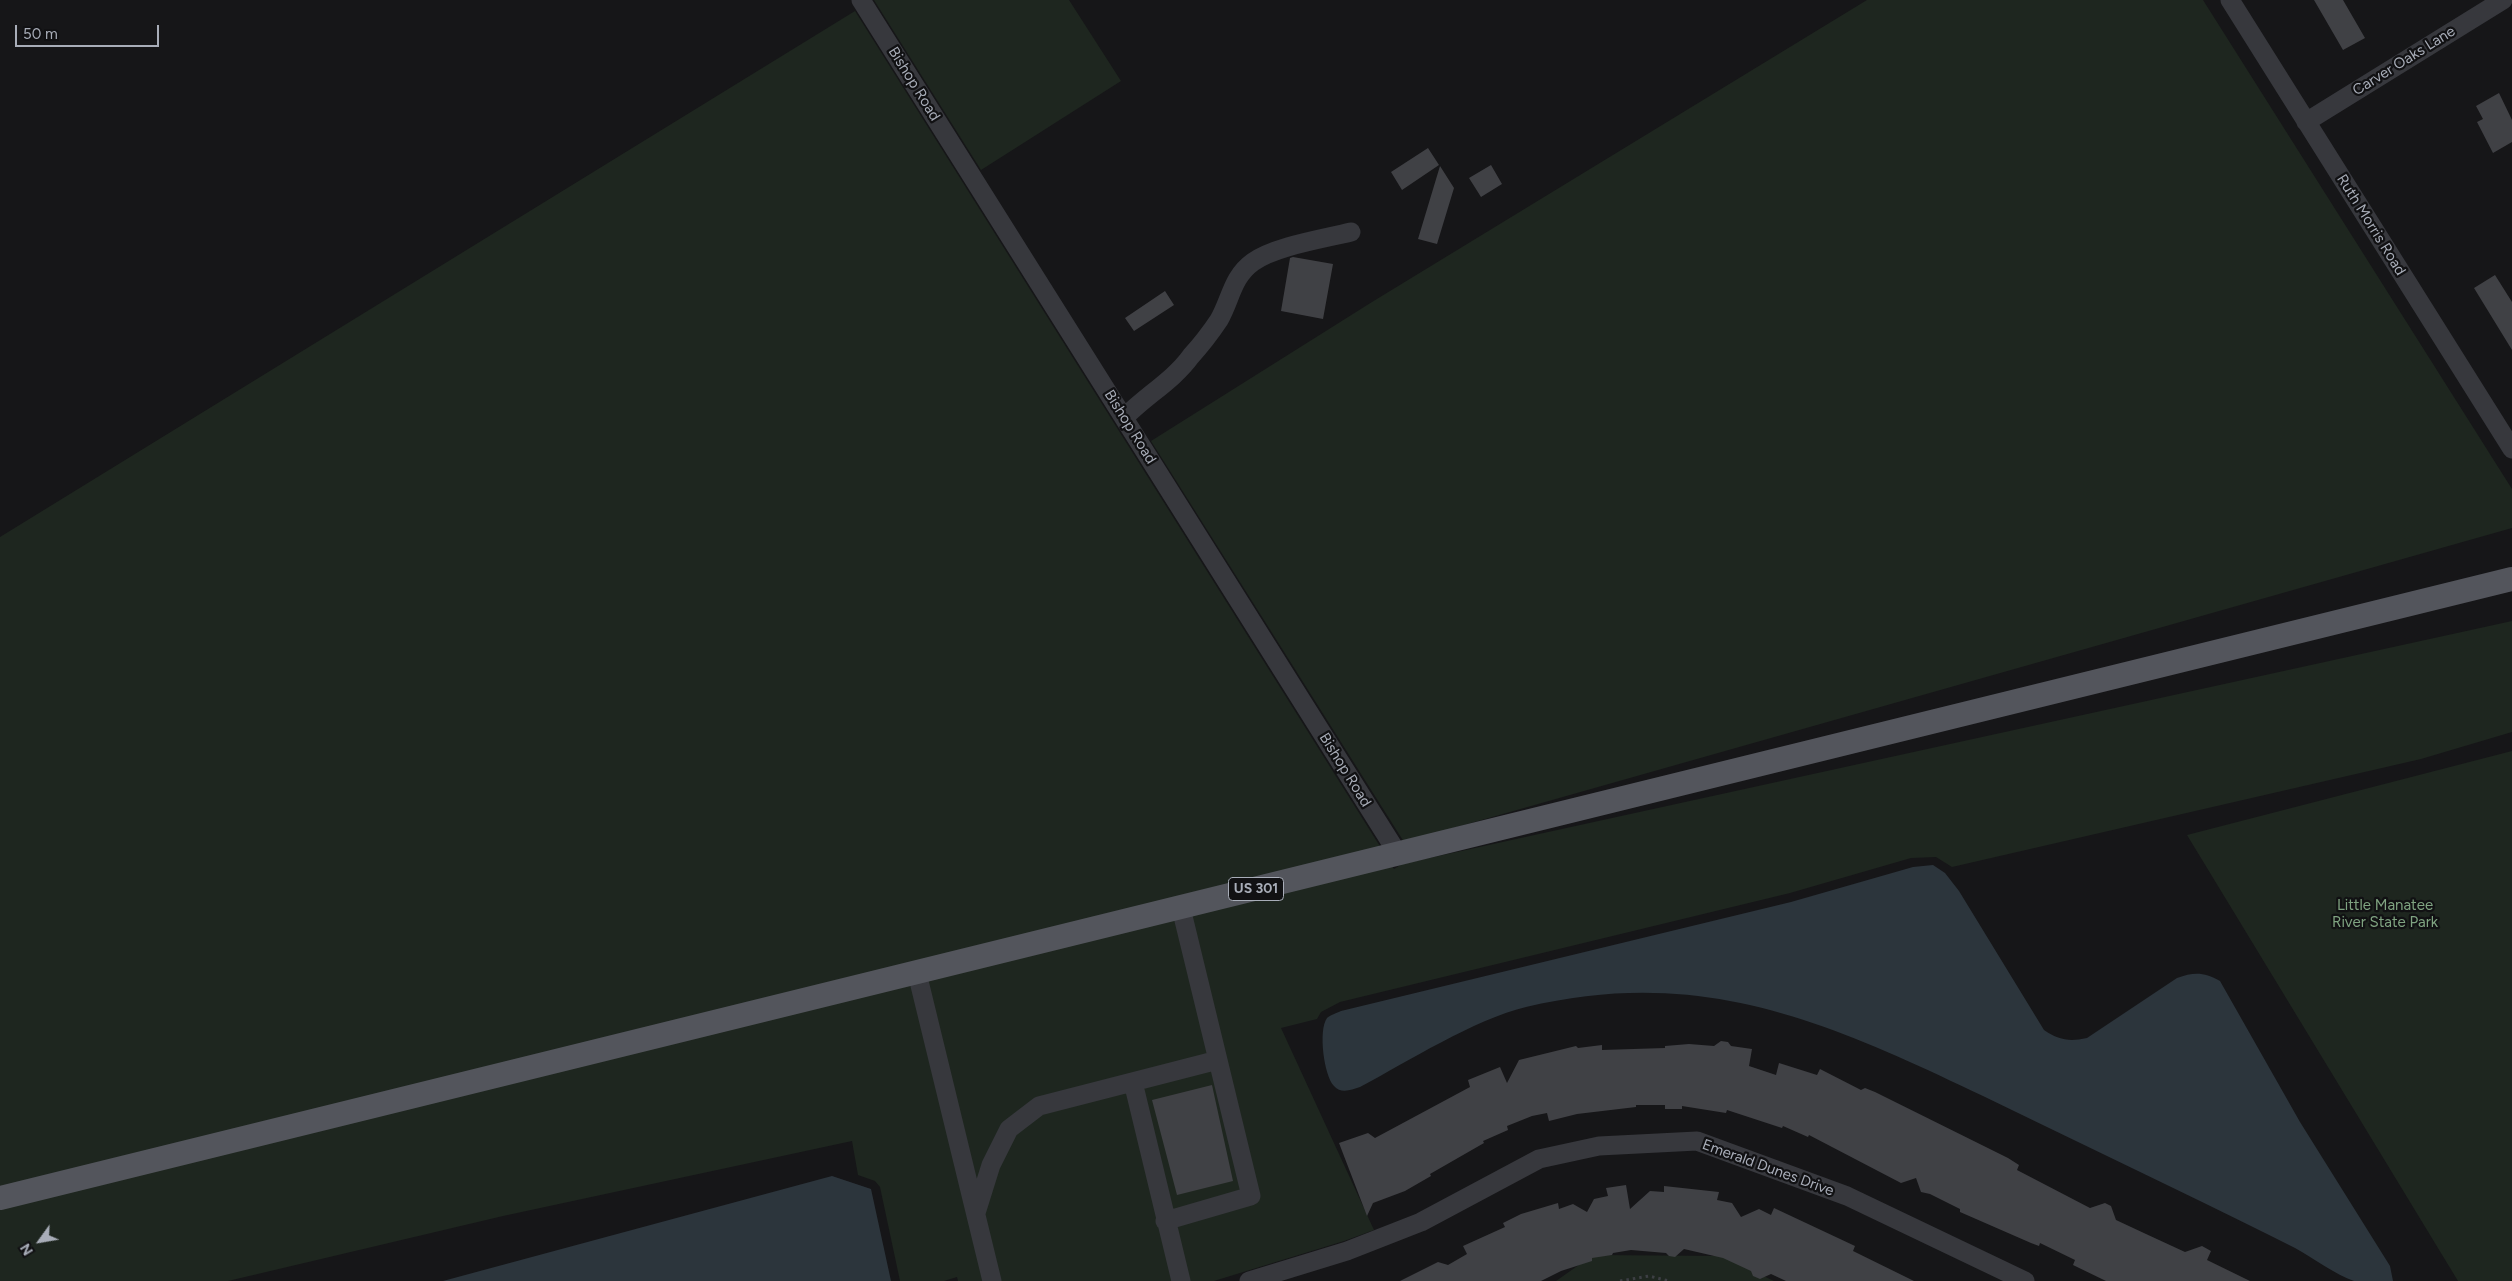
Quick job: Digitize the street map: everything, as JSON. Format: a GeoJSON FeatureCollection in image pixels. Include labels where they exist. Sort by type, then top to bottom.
{"type":"FeatureCollection","features":[{"type":"Feature","properties":{"kind":"main road","name":"US 301"},"geometry":{"type":"LineString","coordinates":[[0,1198],[2512,579]]}},
{"type":"Feature","properties":{"kind":"street","name":"Bishop Road"},"geometry":{"type":"LineString","coordinates":[[861,0],[1398,854]]}},
{"type":"Feature","properties":{"kind":"street","name":"Ruth Morris Road"},"geometry":{"type":"LineString","coordinates":[[2230,0],[2512,449]]}},
{"type":"Feature","properties":{"kind":"street","name":"Carver Oaks Lane"},"geometry":{"type":"LineString","coordinates":[[2306,122],[2503,0]]}},
{"type":"Feature","properties":{"kind":"street"},"geometry":{"type":"LineString","coordinates":[[1124,418],[1138,403],[1170,379],[1190,358],[1219,319],[1238,276],[1252,263],[1268,253],[1351,232]]}},
{"type":"Feature","properties":{"kind":"street"},"geometry":{"type":"LineString","coordinates":[[1165,1221],[1251,1196],[1182,908]]}},
{"type":"Feature","properties":{"kind":"street"},"geometry":{"type":"LineString","coordinates":[[917,972],[992,1281]]}},
{"type":"Feature","properties":{"kind":"street"},"geometry":{"type":"LineString","coordinates":[[976,1213],[991,1165],[1009,1129],[1039,1106],[1218,1060]]}},
{"type":"Feature","properties":{"kind":"street"},"geometry":{"type":"LineString","coordinates":[[1133,1082],[1181,1281]]}},
{"type":"Feature","properties":{"kind":"street","name":"Emerald Dunes Drive"},"geometry":{"type":"LineString","coordinates":[[1249,1281],[1347,1251],[1421,1222],[1539,1159],[1599,1146],[1697,1141],[1847,1196],[2024,1281]]}},
{"type":"Feature","properties":{"kind":"path"},"geometry":{"type":"LineString","coordinates":[[1620,1281],[1649,1276],[1669,1281]]}},
{"type":"Feature","properties":{"kind":"green space"},"geometry":{"type":"Polygon","coordinates":[[[874,0],[1069,0],[1121,81],[981,170],[874,0]]]}},
{"type":"Feature","properties":{"kind":"green space"},"geometry":{"type":"Polygon","coordinates":[[[1867,0],[2203,0],[2512,489],[2512,528],[1404,842],[1151,441],[1372,302],[1867,0]]]}},
{"type":"Feature","properties":{"kind":"green space"},"geometry":{"type":"Polygon","coordinates":[[[855,11],[1381,848],[0,1188],[0,537],[855,11]]]}},
{"type":"Feature","properties":{"kind":"green space"},"geometry":{"type":"Polygon","coordinates":[[[2512,621],[2512,732],[2421,759],[1952,867],[1936,857],[1911,858],[1790,893],[1340,1002],[1321,1012],[1317,1019],[1281,1028],[1374,1230],[1214,1281],[958,1281],[957,1277],[944,1281],[900,1281],[880,1187],[875,1181],[858,1175],[852,1141],[503,1216],[228,1281],[0,1281],[0,1208],[1392,866],[1394,869],[1402,864],[2512,621]]]}},
{"type":"Feature","properties":{"kind":"green space","name":"Little Manatee River State Park"},"geometry":{"type":"Polygon","coordinates":[[[2512,751],[2512,1281],[2458,1281],[2187,835],[2512,751]]]}},
{"type":"Feature","properties":{"kind":"green space"},"geometry":{"type":"Polygon","coordinates":[[[1593,1255],[1722,1256],[1774,1281],[1556,1281],[1593,1255]]]}},
{"type":"Feature","properties":{"kind":"shaded area"},"geometry":{"type":"Polygon","coordinates":[[[1933,865],[1945,873],[1959,891],[2044,1030],[2055,1036],[2069,1040],[2087,1038],[2177,978],[2199,974],[2220,981],[2300,1122],[2390,1266],[2393,1281],[2354,1281],[2347,1278],[2295,1248],[2200,1201],[1983,1096],[1871,1045],[1817,1024],[1762,1008],[1707,997],[1650,993],[1590,996],[1526,1007],[1485,1021],[1463,1031],[1357,1088],[1346,1091],[1340,1090],[1330,1081],[1327,1073],[1323,1053],[1324,1024],[1328,1017],[1341,1011],[1791,902],[1913,867],[1933,865]]]}},
{"type":"Feature","properties":{"kind":"shaded area"},"geometry":{"type":"Polygon","coordinates":[[[832,1176],[871,1189],[891,1281],[443,1281],[832,1176]]]}},
{"type":"Feature","properties":{"kind":"building"},"geometry":{"type":"Polygon","coordinates":[[[2314,0],[2343,0],[2365,38],[2343,50],[2314,0]]]}},
{"type":"Feature","properties":{"kind":"building"},"geometry":{"type":"Polygon","coordinates":[[[2499,93],[2512,120],[2512,142],[2493,153],[2477,122],[2483,119],[2476,106],[2499,93]]]}},
{"type":"Feature","properties":{"kind":"building"},"geometry":{"type":"Polygon","coordinates":[[[1428,148],[1439,165],[1402,190],[1391,172],[1428,148]]]}},
{"type":"Feature","properties":{"kind":"building"},"geometry":{"type":"Polygon","coordinates":[[[1491,165],[1502,184],[1481,197],[1469,178],[1491,165]]]}},
{"type":"Feature","properties":{"kind":"building"},"geometry":{"type":"Polygon","coordinates":[[[1440,166],[1454,188],[1437,244],[1418,239],[1440,166]]]}},
{"type":"Feature","properties":{"kind":"building"},"geometry":{"type":"Polygon","coordinates":[[[1290,258],[1333,264],[1323,319],[1281,311],[1290,258]]]}},
{"type":"Feature","properties":{"kind":"building"},"geometry":{"type":"Polygon","coordinates":[[[2495,275],[2512,302],[2512,350],[2474,288],[2495,275]]]}},
{"type":"Feature","properties":{"kind":"building"},"geometry":{"type":"Polygon","coordinates":[[[1165,291],[1174,305],[1134,331],[1125,318],[1165,291]]]}},
{"type":"Feature","properties":{"kind":"building"},"geometry":{"type":"Polygon","coordinates":[[[1721,1041],[1728,1042],[1731,1046],[1752,1049],[1749,1066],[1776,1075],[1779,1063],[1817,1075],[1820,1069],[1861,1090],[1865,1088],[1875,1092],[2008,1158],[2019,1165],[2017,1170],[2090,1208],[2105,1203],[2111,1206],[2116,1220],[2185,1252],[2202,1246],[2211,1251],[2207,1260],[2250,1281],[2106,1281],[2073,1265],[2075,1260],[2040,1243],[2039,1246],[2031,1243],[1960,1212],[1960,1209],[1930,1194],[1921,1192],[1916,1178],[1901,1183],[1809,1135],[1808,1137],[1783,1126],[1782,1128],[1727,1110],[1726,1113],[1682,1106],[1682,1109],[1665,1109],[1665,1105],[1636,1105],[1636,1107],[1577,1114],[1549,1121],[1547,1113],[1532,1116],[1507,1126],[1508,1130],[1483,1141],[1484,1143],[1430,1174],[1431,1176],[1405,1191],[1373,1203],[1367,1216],[1339,1143],[1368,1133],[1375,1138],[1470,1087],[1468,1080],[1500,1067],[1507,1083],[1519,1060],[1576,1046],[1578,1048],[1602,1045],[1602,1050],[1665,1048],[1665,1046],[1689,1044],[1714,1046],[1721,1041]]]}},
{"type":"Feature","properties":{"kind":"building"},"geometry":{"type":"Polygon","coordinates":[[[1212,1085],[1233,1181],[1177,1195],[1152,1100],[1212,1085]]]}},
{"type":"Feature","properties":{"kind":"building"},"geometry":{"type":"Polygon","coordinates":[[[1626,1185],[1630,1209],[1650,1191],[1664,1192],[1664,1186],[1719,1192],[1717,1200],[1732,1203],[1741,1217],[1759,1209],[1771,1215],[1774,1208],[1855,1246],[1853,1251],[1914,1281],[1786,1281],[1771,1274],[1760,1279],[1753,1276],[1751,1271],[1723,1258],[1684,1249],[1675,1257],[1669,1256],[1666,1253],[1631,1250],[1613,1253],[1612,1255],[1592,1258],[1592,1261],[1561,1271],[1541,1281],[1400,1281],[1438,1262],[1448,1265],[1467,1254],[1463,1246],[1505,1227],[1503,1223],[1521,1214],[1558,1203],[1559,1209],[1573,1204],[1587,1212],[1594,1199],[1608,1196],[1606,1188],[1626,1185]]]}}]}
